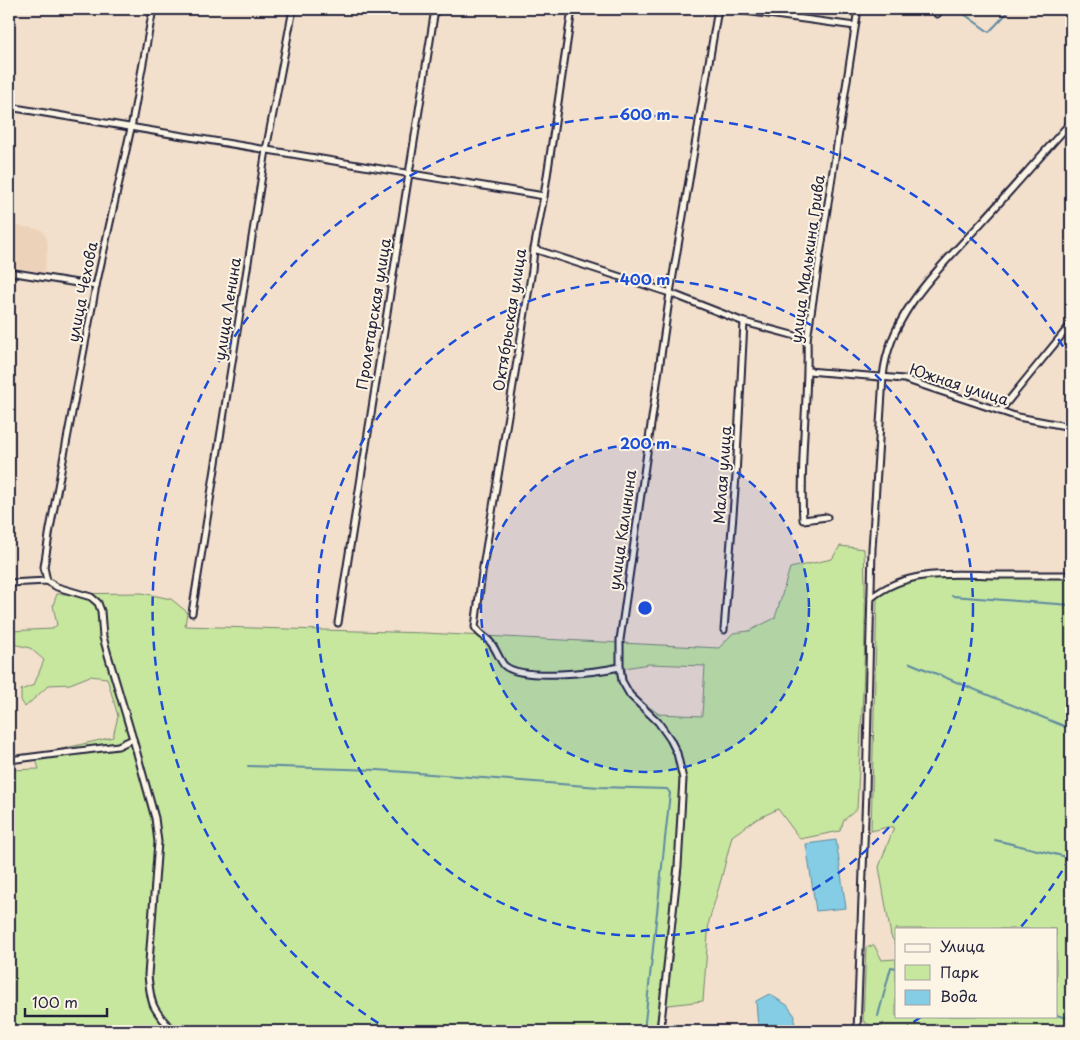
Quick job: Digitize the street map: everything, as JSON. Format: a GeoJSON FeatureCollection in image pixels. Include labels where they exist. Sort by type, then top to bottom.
{"type":"FeatureCollection","features":[{"type":"Feature","properties":{"kind":"street"},"geometry":{"type":"LineString","coordinates":[[9,20],[11,9]]}},
{"type":"Feature","properties":{"kind":"street","name":"улица Чехова"},"geometry":{"type":"LineString","coordinates":[[47,581],[44,566],[50,529],[96,286],[153,9]]}},
{"type":"Feature","properties":{"kind":"street","name":"улица Ленина"},"geometry":{"type":"LineString","coordinates":[[192,613],[266,150],[293,9]]}},
{"type":"Feature","properties":{"kind":"street","name":"Пролетарская улица"},"geometry":{"type":"LineString","coordinates":[[338,623],[435,9]]}},
{"type":"Feature","properties":{"kind":"street","name":"Октябрьская улица"},"geometry":{"type":"LineString","coordinates":[[572,9],[475,627],[479,634],[488,639],[498,651],[503,664],[513,671],[534,674],[592,672],[620,667]]}},
{"type":"Feature","properties":{"kind":"street","name":"улица Калинина"},"geometry":{"type":"LineString","coordinates":[[660,1031],[678,866],[683,779],[677,753],[670,739],[658,722],[630,695],[622,681],[620,640],[670,293],[718,9]]}},
{"type":"Feature","properties":{"kind":"street"},"geometry":{"type":"LineString","coordinates":[[730,9],[855,26]]}},
{"type":"Feature","properties":{"kind":"street","name":"улица Малькина Грива"},"geometry":{"type":"LineString","coordinates":[[827,517],[803,520],[801,493],[808,372],[807,339],[858,9]]}},
{"type":"Feature","properties":{"kind":"street"},"geometry":{"type":"LineString","coordinates":[[937,14],[942,9]]}},
{"type":"Feature","properties":{"kind":"street"},"geometry":{"type":"LineString","coordinates":[[9,107],[544,196]]}},
{"type":"Feature","properties":{"kind":"street"},"geometry":{"type":"LineString","coordinates":[[857,1031],[873,524],[883,377],[891,343],[903,316],[912,302],[1071,122]]}},
{"type":"Feature","properties":{"kind":"street"},"geometry":{"type":"LineString","coordinates":[[534,249],[670,293],[744,322],[807,339]]}},
{"type":"Feature","properties":{"kind":"street"},"geometry":{"type":"LineString","coordinates":[[9,272],[96,286]]}},
{"type":"Feature","properties":{"kind":"street","name":"Малая улица"},"geometry":{"type":"LineString","coordinates":[[724,630],[736,476],[744,322]]}},
{"type":"Feature","properties":{"kind":"street"},"geometry":{"type":"LineString","coordinates":[[1000,411],[1071,324]]}},
{"type":"Feature","properties":{"kind":"street","name":"Южная улица"},"geometry":{"type":"LineString","coordinates":[[808,372],[904,379],[1018,417],[1071,427]]}},
{"type":"Feature","properties":{"kind":"street"},"geometry":{"type":"LineString","coordinates":[[871,598],[884,588],[914,577],[937,574],[1071,575]]}},
{"type":"Feature","properties":{"kind":"street"},"geometry":{"type":"LineString","coordinates":[[9,582],[47,581],[57,587],[91,597],[98,603],[101,611],[103,637],[134,739],[155,818],[158,842],[148,975],[154,1011],[172,1031]]}},
{"type":"Feature","properties":{"kind":"street"},"geometry":{"type":"LineString","coordinates":[[9,760],[118,746],[134,739]]}},
{"type":"Feature","properties":{"kind":"shaded area"},"geometry":{"type":"Polygon","coordinates":[[[9,224],[42,230],[47,239],[48,248],[44,273],[9,266],[9,224]]]}},
{"type":"Feature","properties":{"kind":"green space"},"geometry":{"type":"Polygon","coordinates":[[[840,546],[864,549],[865,647],[857,809],[844,820],[840,831],[800,839],[778,809],[757,819],[732,836],[709,921],[703,1001],[660,1006],[655,1031],[9,1031],[9,770],[39,769],[37,763],[40,754],[113,737],[118,716],[107,678],[90,676],[70,684],[49,685],[25,707],[21,700],[21,690],[34,685],[44,660],[30,648],[9,643],[9,631],[52,629],[57,625],[53,605],[57,594],[142,593],[171,599],[187,612],[185,626],[425,633],[719,648],[733,633],[749,631],[775,618],[790,568],[832,559],[840,546]],[[649,664],[625,668],[626,681],[634,696],[659,714],[702,716],[705,666],[649,664]]]}},
{"type":"Feature","properties":{"kind":"green space"},"geometry":{"type":"Polygon","coordinates":[[[926,578],[1071,578],[1071,1031],[878,1031],[884,1023],[874,1028],[863,1021],[866,948],[874,945],[882,960],[895,959],[895,1018],[1058,1018],[1058,928],[895,928],[895,943],[891,936],[879,867],[894,827],[871,831],[877,597],[893,586],[926,578]]]}},
{"type":"Feature","properties":{"kind":"water"},"geometry":{"type":"Polygon","coordinates":[[[836,840],[846,908],[816,911],[806,844],[836,840]]]}},
{"type":"Feature","properties":{"kind":"water"},"geometry":{"type":"Polygon","coordinates":[[[769,994],[787,1005],[795,1016],[794,1031],[756,1031],[758,1028],[756,1001],[769,994]]]}},
{"type":"Feature","properties":{"kind":"waterway"},"geometry":{"type":"LineString","coordinates":[[957,9],[989,32],[1011,9]]}},
{"type":"Feature","properties":{"kind":"waterway"},"geometry":{"type":"LineString","coordinates":[[952,596],[1071,605]]}},
{"type":"Feature","properties":{"kind":"waterway"},"geometry":{"type":"LineString","coordinates":[[910,663],[1071,729]]}},
{"type":"Feature","properties":{"kind":"waterway"},"geometry":{"type":"LineString","coordinates":[[248,766],[378,770],[599,787],[667,789],[670,793],[644,1031]]}},
{"type":"Feature","properties":{"kind":"waterway"},"geometry":{"type":"LineString","coordinates":[[995,840],[1071,858]]}},
{"type":"Feature","properties":{"kind":"waterway"},"geometry":{"type":"LineString","coordinates":[[878,1016],[891,967],[895,968]]}},
{"type":"Feature","properties":{"kind":"waterway"},"geometry":{"type":"LineString","coordinates":[[1058,1016],[1071,1019]]}}]}
